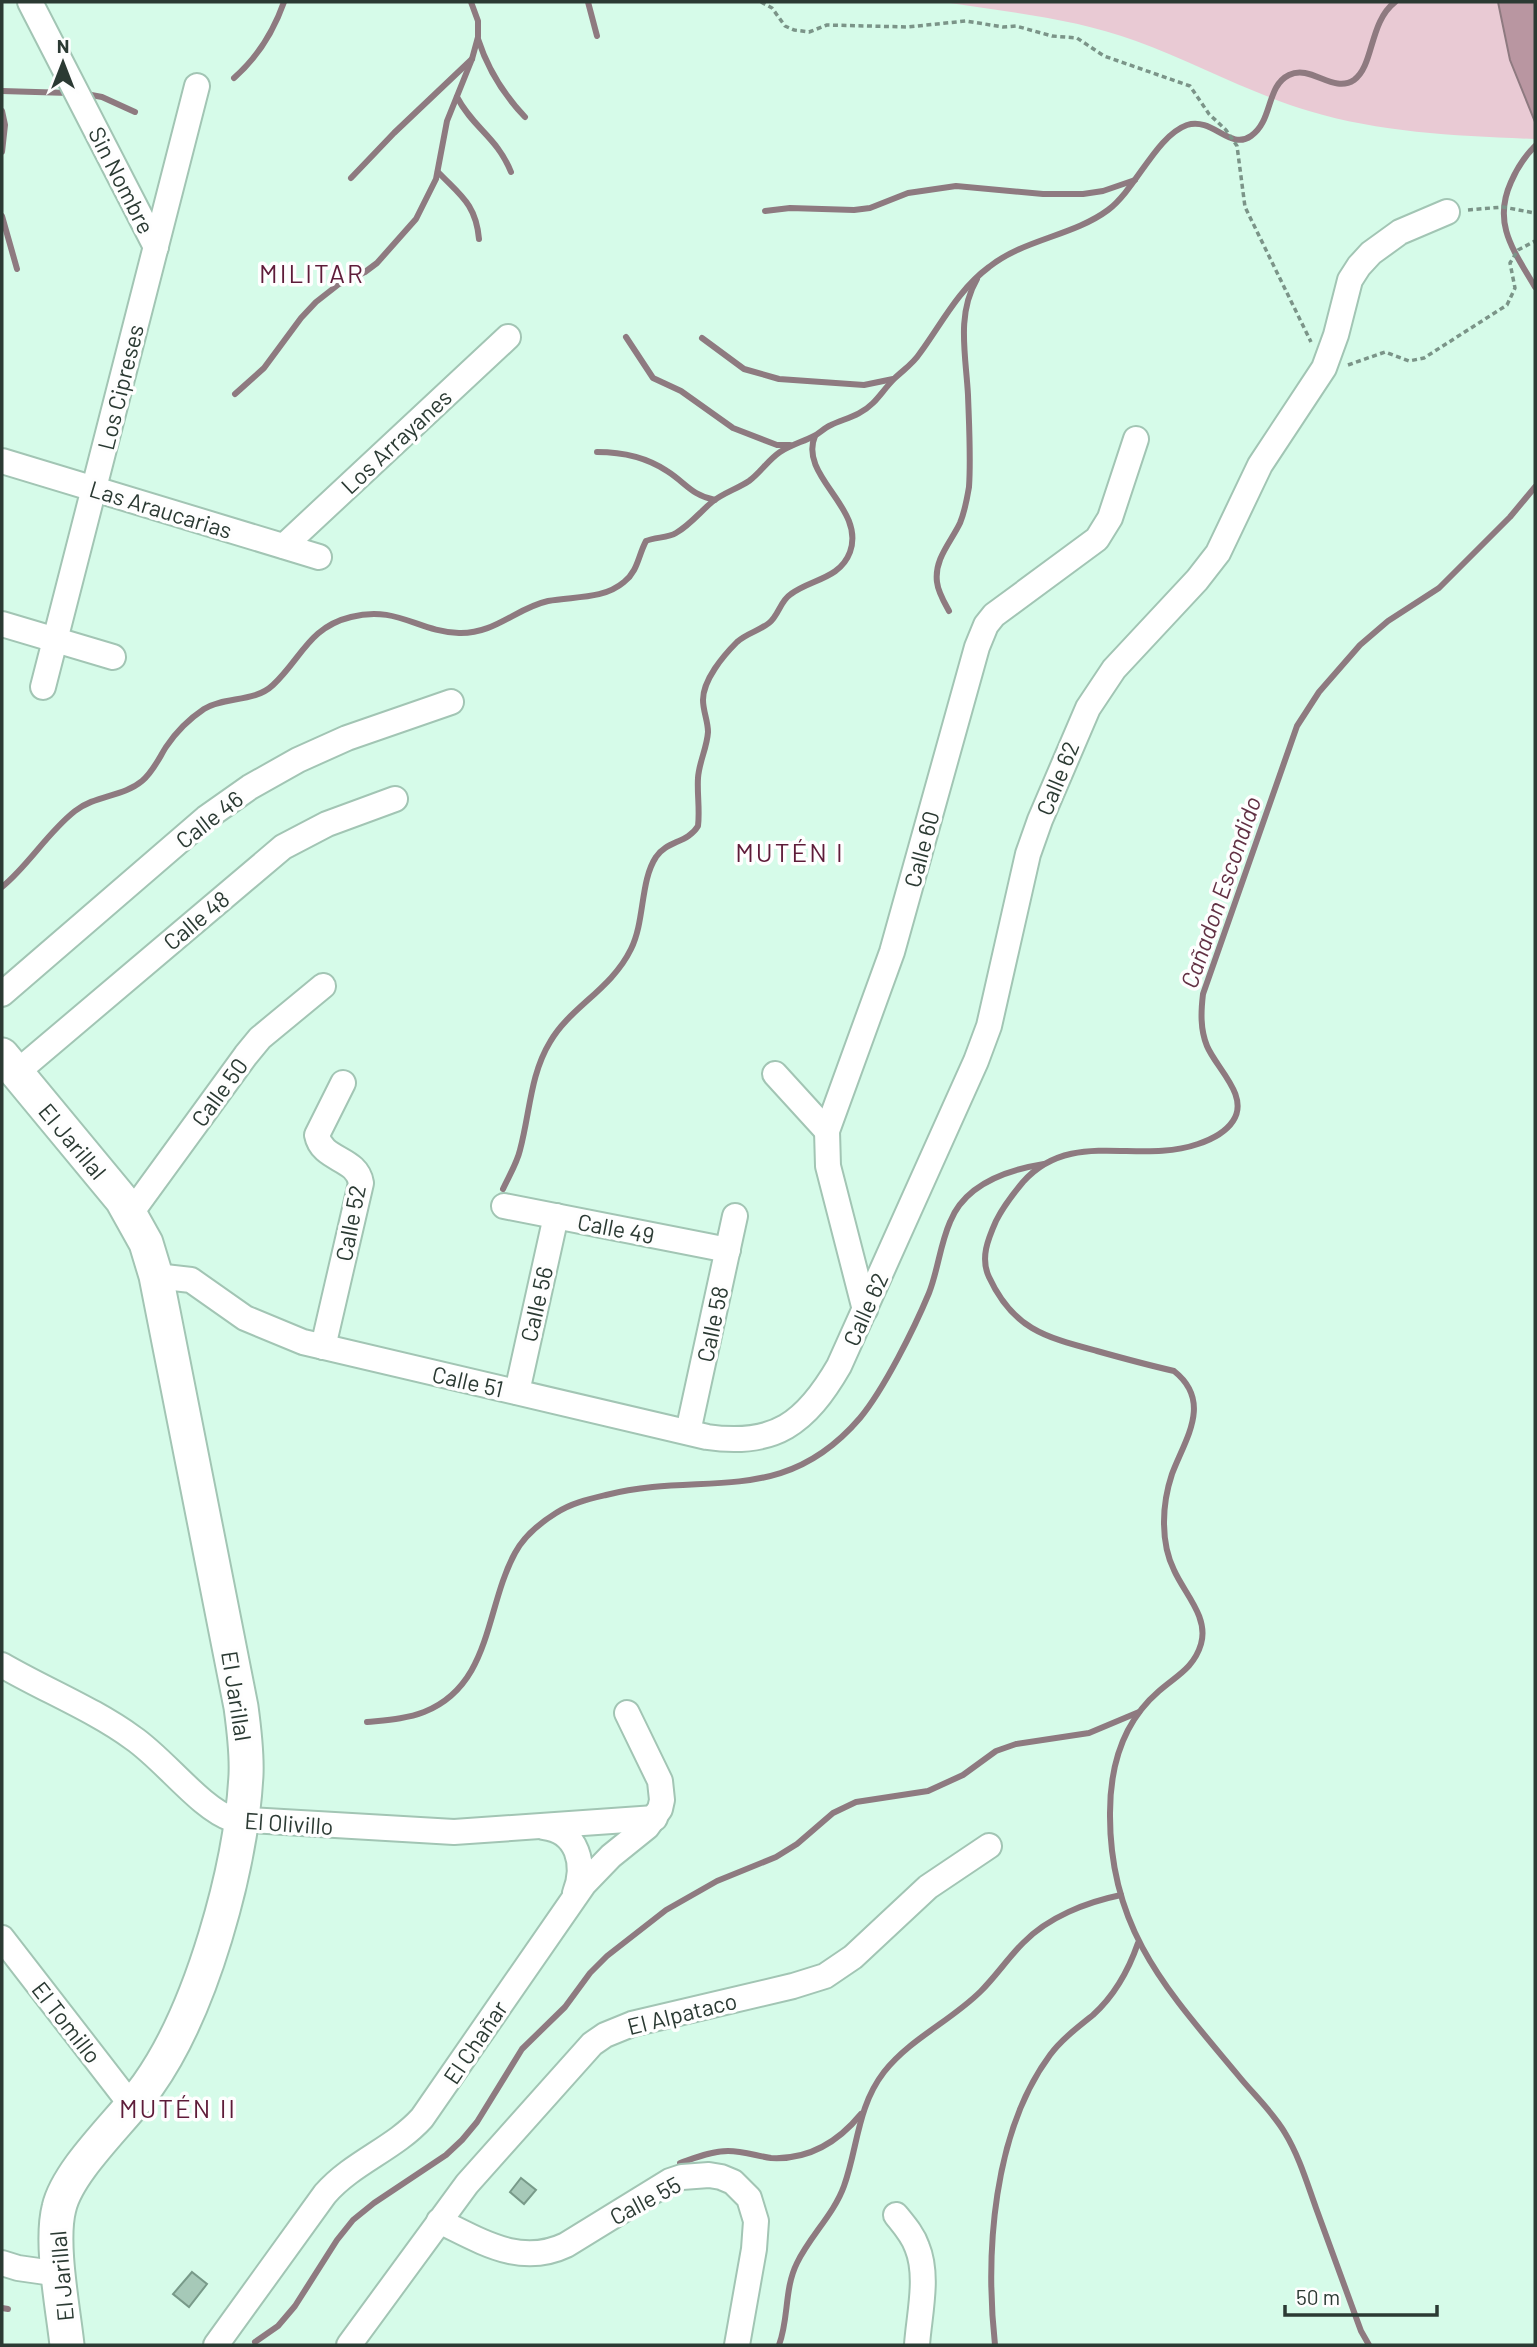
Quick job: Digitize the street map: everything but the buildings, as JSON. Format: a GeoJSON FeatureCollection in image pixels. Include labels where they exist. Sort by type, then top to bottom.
{"type":"FeatureCollection","features":[{"type":"Feature","properties":{"kind":"street","name":"Sin Nombre"},"geometry":{"type":"LineString","coordinates":[[30,2],[156,247]]}},
{"type":"Feature","properties":{"kind":"street","name":"Los Cipreses"},"geometry":{"type":"LineString","coordinates":[[43,687],[197,86]]}},
{"type":"Feature","properties":{"kind":"street","name":"Calle 62"},"geometry":{"type":"LineString","coordinates":[[791,1424],[818,1399],[830,1383],[962,1094],[989,1026],[1028,854],[1078,727],[1114,669],[1208,567],[1260,465],[1324,368],[1336,335],[1350,280],[1359,266],[1371,253],[1400,232],[1447,212]]}},
{"type":"Feature","properties":{"kind":"street","name":"Los Arrayanes"},"geometry":{"type":"LineString","coordinates":[[284,546],[508,337]]}},
{"type":"Feature","properties":{"kind":"street","name":"Calle 60"},"geometry":{"type":"LineString","coordinates":[[865,1310],[828,1166],[827,1130],[892,952],[980,635],[994,615],[1088,547],[1105,529],[1136,439]]}},
{"type":"Feature","properties":{"kind":"street","name":"Las Araucarias"},"geometry":{"type":"LineString","coordinates":[[2,461],[319,557]]}},
{"type":"Feature","properties":{"kind":"street"},"geometry":{"type":"LineString","coordinates":[[2,624],[113,657]]}},
{"type":"Feature","properties":{"kind":"street","name":"Calle 46"},"geometry":{"type":"LineString","coordinates":[[2,995],[206,818],[250,787],[298,760],[347,738],[451,702]]}},
{"type":"Feature","properties":{"kind":"street","name":"Calle 48"},"geometry":{"type":"LineString","coordinates":[[9,1064],[283,848],[310,832],[395,799]]}},
{"type":"Feature","properties":{"kind":"street","name":"Calle 50"},"geometry":{"type":"LineString","coordinates":[[131,1213],[253,1046],[323,986]]}},
{"type":"Feature","properties":{"kind":"street","name":"El Jarillal"},"geometry":{"type":"LineString","coordinates":[[9,1064],[131,1213],[146,1242],[156,1276],[243,1717],[246,1774],[241,1821],[224,1902],[206,1964],[173,2045],[162,2066],[77,2171],[63,2195],[56,2223],[67,2345]]}},
{"type":"Feature","properties":{"kind":"street"},"geometry":{"type":"LineString","coordinates":[[775,1074],[827,1130]]}},
{"type":"Feature","properties":{"kind":"street","name":"Calle 52"},"geometry":{"type":"LineString","coordinates":[[323,1347],[361,1182],[356,1169],[321,1147],[317,1135],[343,1083]]}},
{"type":"Feature","properties":{"kind":"street","name":"Calle 49"},"geometry":{"type":"LineString","coordinates":[[504,1206],[728,1250]]}},
{"type":"Feature","properties":{"kind":"street","name":"Calle 56"},"geometry":{"type":"LineString","coordinates":[[517,1392],[556,1216]]}},
{"type":"Feature","properties":{"kind":"street","name":"Calle 58"},"geometry":{"type":"LineString","coordinates":[[688,1432],[735,1216]]}},
{"type":"Feature","properties":{"kind":"street","name":"Calle 51"},"geometry":{"type":"LineString","coordinates":[[156,1276],[191,1280],[236,1312],[263,1327],[292,1339],[323,1347],[688,1432],[743,1441],[760,1438],[791,1424]]}},
{"type":"Feature","properties":{"kind":"street","name":"El Olivillo"},"geometry":{"type":"LineString","coordinates":[[2,1665],[131,1736],[161,1760],[216,1812],[241,1821],[435,1832],[655,1818]]}},
{"type":"Feature","properties":{"kind":"street"},"geometry":{"type":"LineString","coordinates":[[627,1713],[660,1782],[662,1800],[655,1818]]}},
{"type":"Feature","properties":{"kind":"street","name":"El Chañar"},"geometry":{"type":"LineString","coordinates":[[216,2345],[335,2183],[355,2166],[400,2139],[422,2118],[572,1900],[596,1870],[655,1818]]}},
{"type":"Feature","properties":{"kind":"street","name":"El Olivillo"},"geometry":{"type":"LineString","coordinates":[[540,1827],[567,1836],[577,1851],[580,1878],[572,1900]]}},
{"type":"Feature","properties":{"kind":"street","name":"El Alpataco"},"geometry":{"type":"LineString","coordinates":[[349,2345],[480,2168],[581,2055],[604,2035],[632,2024],[825,1976],[853,1956],[928,1887],[989,1846]]}},
{"type":"Feature","properties":{"kind":"street","name":"El Tomillo"},"geometry":{"type":"LineString","coordinates":[[2,1938],[132,2106]]}},
{"type":"Feature","properties":{"kind":"street","name":"Calle 55"},"geometry":{"type":"LineString","coordinates":[[439,2221],[495,2248],[538,2254],[566,2245],[670,2181],[695,2175],[722,2177],[743,2189],[757,2221],[737,2345]]}},
{"type":"Feature","properties":{"kind":"street"},"geometry":{"type":"LineString","coordinates":[[896,2215],[911,2234],[920,2256],[922,2282],[917,2345]]}},
{"type":"Feature","properties":{"kind":"street"},"geometry":{"type":"LineString","coordinates":[[2,2263],[60,2274]]}},
{"type":"Feature","properties":{"kind":"path"},"geometry":{"type":"LineString","coordinates":[[761,2],[772,8],[785,26],[809,32],[827,25],[908,27],[965,21],[1003,27],[1016,26],[1052,36],[1077,38],[1104,56],[1190,86],[1209,114],[1226,130],[1237,146],[1245,207],[1324,368],[1343,367],[1385,352],[1409,361],[1424,358],[1507,305],[1515,288],[1510,263],[1518,250],[1535,241]]}},
{"type":"Feature","properties":{"kind":"path"},"geometry":{"type":"LineString","coordinates":[[1447,212],[1503,207],[1535,213]]}},
{"type":"Feature","properties":{"kind":"shaded area"},"geometry":{"type":"Polygon","coordinates":[[[943,2],[1498,2],[1510,60],[1535,122],[1535,139],[1421,132],[1337,118],[1265,95],[1158,49],[1113,33],[1041,17],[943,2]]]}},
{"type":"Feature","properties":{"kind":"shaded area"},"geometry":{"type":"Polygon","coordinates":[[[1498,2],[1535,2],[1535,122],[1510,60],[1498,2]]]}},
{"type":"Feature","properties":{"kind":"waterway"},"geometry":{"type":"LineString","coordinates":[[234,78],[264,44],[284,2]]}},
{"type":"Feature","properties":{"kind":"waterway"},"geometry":{"type":"LineString","coordinates":[[235,394],[264,368],[316,302],[339,284],[377,263],[416,219],[436,179],[447,121],[478,37],[478,21],[471,2]]}},
{"type":"Feature","properties":{"kind":"waterway"},"geometry":{"type":"LineString","coordinates":[[588,2],[597,36]]}},
{"type":"Feature","properties":{"kind":"waterway"},"geometry":{"type":"LineString","coordinates":[[2,887],[75,811],[142,781],[174,736],[193,717],[212,705],[265,691],[283,675],[315,636],[337,622],[367,614],[382,614],[444,632],[472,632],[495,625],[536,604],[597,595],[616,588],[632,573],[646,541],[676,533],[716,499],[749,481],[780,452],[868,407],[917,357],[959,296],[978,276],[1017,250],[1080,226],[1108,210],[1128,189],[1156,151],[1176,131],[1187,125],[1205,125],[1228,137],[1243,140],[1258,130],[1276,87],[1289,75],[1305,73],[1338,84],[1354,80],[1365,65],[1380,21],[1395,2]]}},
{"type":"Feature","properties":{"kind":"waterway"},"geometry":{"type":"LineString","coordinates":[[478,39],[497,81],[525,117]]}},
{"type":"Feature","properties":{"kind":"waterway"},"geometry":{"type":"LineString","coordinates":[[351,178],[472,59]]}},
{"type":"Feature","properties":{"kind":"waterway"},"geometry":{"type":"LineString","coordinates":[[2,91],[69,93]]}},
{"type":"Feature","properties":{"kind":"waterway"},"geometry":{"type":"LineString","coordinates":[[86,94],[102,97],[135,112]]}},
{"type":"Feature","properties":{"kind":"waterway"},"geometry":{"type":"LineString","coordinates":[[457,97],[470,117],[499,150],[511,172]]}},
{"type":"Feature","properties":{"kind":"waterway"},"geometry":{"type":"LineString","coordinates":[[2,111],[5,125],[2,152]]}},
{"type":"Feature","properties":{"kind":"waterway","name":"Cañadon Escondido"},"geometry":{"type":"LineString","coordinates":[[1535,146],[1513,177],[1504,211],[1508,237],[1535,287]]}},
{"type":"Feature","properties":{"kind":"waterway"},"geometry":{"type":"LineString","coordinates":[[438,172],[471,208],[479,239]]}},
{"type":"Feature","properties":{"kind":"waterway"},"geometry":{"type":"LineString","coordinates":[[765,211],[790,208],[870,208],[908,193],[956,186],[1043,194],[1083,194],[1103,191],[1135,180]]}},
{"type":"Feature","properties":{"kind":"waterway"},"geometry":{"type":"LineString","coordinates":[[2,216],[17,269]]}},
{"type":"Feature","properties":{"kind":"waterway"},"geometry":{"type":"LineString","coordinates":[[949,611],[939,589],[937,574],[944,551],[962,518],[969,487],[970,441],[964,321],[966,307],[977,279]]}},
{"type":"Feature","properties":{"kind":"waterway"},"geometry":{"type":"LineString","coordinates":[[626,337],[653,378],[681,391],[733,428],[777,445],[790,445]]}},
{"type":"Feature","properties":{"kind":"waterway"},"geometry":{"type":"LineString","coordinates":[[702,338],[744,369],[779,379],[864,385],[893,379]]}},
{"type":"Feature","properties":{"kind":"waterway"},"geometry":{"type":"LineString","coordinates":[[503,1189],[519,1155],[534,1081],[543,1055],[558,1030],[613,976],[631,949],[639,926],[647,878],[656,857],[665,848],[689,836],[698,826],[698,778],[708,732],[703,700],[706,684],[720,661],[737,642],[772,620],[787,597],[839,568],[850,552],[852,536],[849,521],[816,465],[812,451],[815,436]]}},
{"type":"Feature","properties":{"kind":"waterway"},"geometry":{"type":"LineString","coordinates":[[597,452],[625,454],[651,462],[694,492],[715,500]]}},
{"type":"Feature","properties":{"kind":"waterway"},"geometry":{"type":"LineString","coordinates":[[1369,2345],[1361,2331],[1290,2142],[1275,2118],[1188,2015],[1147,1956],[1120,1891],[1112,1854],[1111,1796],[1121,1746],[1136,1717],[1147,1703],[1194,1659],[1203,1634],[1199,1615],[1172,1565],[1164,1528],[1172,1474],[1192,1421],[1192,1395],[1186,1383],[1174,1371],[1062,1341],[1020,1320],[998,1295],[986,1270],[985,1256],[990,1235],[1002,1211],[1023,1182],[1042,1166],[1062,1156],[1084,1152],[1152,1151],[1198,1144],[1226,1129],[1233,1121],[1237,1112],[1235,1092],[1211,1055],[1203,1033],[1203,994],[1297,726],[1319,692],[1360,645],[1388,621],[1439,588],[1510,517],[1535,487]]}},
{"type":"Feature","properties":{"kind":"waterway"},"geometry":{"type":"LineString","coordinates":[[367,1722],[403,1718],[424,1712],[446,1700],[463,1684],[484,1643],[505,1575],[515,1553],[533,1530],[562,1510],[593,1498],[642,1488],[740,1481],[771,1476],[801,1465],[831,1446],[860,1418],[898,1358],[929,1293],[947,1231],[957,1209],[966,1198],[989,1181],[1016,1170],[1044,1164]]}},
{"type":"Feature","properties":{"kind":"waterway"},"geometry":{"type":"LineString","coordinates":[[255,2342],[278,2326],[295,2306],[353,2220],[446,2155],[462,2140],[477,2122],[522,2049],[565,2007],[590,1973],[607,1956],[666,1910],[717,1881],[776,1857],[797,1844],[833,1813],[856,1802],[928,1791],[963,1775],[996,1751],[1016,1744],[1089,1733],[1139,1712]]}},
{"type":"Feature","properties":{"kind":"waterway"},"geometry":{"type":"LineString","coordinates":[[779,2345],[793,2273],[802,2253],[840,2196],[863,2113],[884,2072],[906,2049],[981,1991],[1033,1934],[1069,1912],[1121,1895]]}},
{"type":"Feature","properties":{"kind":"waterway"},"geometry":{"type":"LineString","coordinates":[[995,2345],[991,2272],[993,2233],[997,2194],[1016,2120],[1031,2086],[1050,2055],[1108,1999],[1130,1964],[1138,1943]]}},
{"type":"Feature","properties":{"kind":"waterway"},"geometry":{"type":"LineString","coordinates":[[680,2163],[722,2151],[771,2158],[798,2156],[832,2141],[861,2114]]}},
{"type":"Feature","properties":{"kind":"waterway"},"geometry":{"type":"LineString","coordinates":[[2,2308],[8,2309]]}},
{"type":"Feature","properties":{"kind":"district","name":"MILITAR"},"geometry":{"type":"Point","coordinates":[312,272]}},
{"type":"Feature","properties":{"kind":"district","name":"MUTÉN I"},"geometry":{"type":"Point","coordinates":[790,851]}},
{"type":"Feature","properties":{"kind":"district","name":"MUTÉN II"},"geometry":{"type":"Point","coordinates":[178,2107]}}]}
